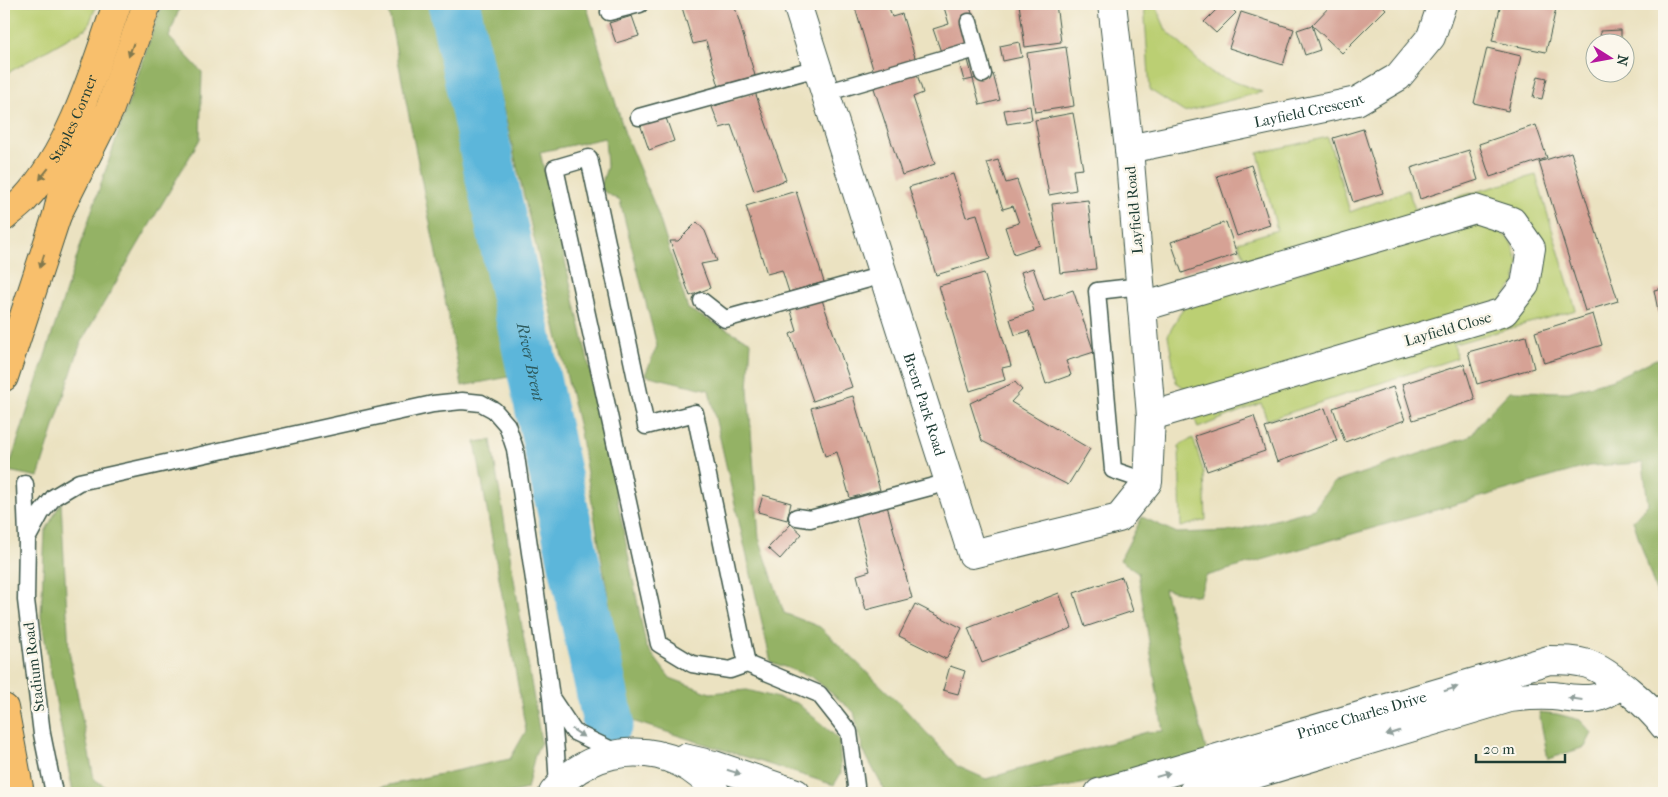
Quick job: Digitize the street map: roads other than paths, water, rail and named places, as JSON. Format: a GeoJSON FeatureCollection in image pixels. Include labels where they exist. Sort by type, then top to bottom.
{"type":"FeatureCollection","features":[{"type":"Feature","properties":{"kind":"highway","name":"Staples Corner"},"geometry":{"type":"LineString","coordinates":[[4,217],[24,200],[52,164],[83,101],[117,4]]}},
{"type":"Feature","properties":{"kind":"highway"},"geometry":{"type":"LineString","coordinates":[[57,215],[109,111],[147,4]]}},
{"type":"Feature","properties":{"kind":"highway"},"geometry":{"type":"LineString","coordinates":[[4,377],[57,215],[83,101]]}},
{"type":"Feature","properties":{"kind":"highway"},"geometry":{"type":"LineString","coordinates":[[4,708],[20,793]]}},
{"type":"Feature","properties":{"kind":"street","name":"Brent Park Road"},"geometry":{"type":"LineString","coordinates":[[797,4],[972,554],[1119,518],[1148,482]]}},
{"type":"Feature","properties":{"kind":"street","name":"Layfield Road"},"geometry":{"type":"LineString","coordinates":[[1112,4],[1129,149],[1152,416]]}},
{"type":"Feature","properties":{"kind":"street","name":"Layfield Crescent"},"geometry":{"type":"LineString","coordinates":[[1129,149],[1357,101],[1398,77],[1431,37],[1442,4]]}},
{"type":"Feature","properties":{"kind":"street","name":"Layfield Close"},"geometry":{"type":"LineString","coordinates":[[1142,297],[1475,209],[1512,220],[1531,248],[1525,285],[1504,312],[1152,416]]}},
{"type":"Feature","properties":{"kind":"street"},"geometry":{"type":"LineString","coordinates":[[1148,482],[1152,416]]}},
{"type":"Feature","properties":{"kind":"street","name":"Prince Charles Drive"},"geometry":{"type":"LineString","coordinates":[[1099,793],[1549,660],[1568,660],[1587,664],[1604,672],[1641,701],[1664,726]]}},
{"type":"Feature","properties":{"kind":"street","name":"Prince Charles Drive"},"geometry":{"type":"LineString","coordinates":[[1192,793],[1497,701],[1532,696],[1553,696],[1586,700],[1610,693],[1619,685]]}},
{"type":"Feature","properties":{"kind":"street"},"geometry":{"type":"LineString","coordinates":[[555,790],[575,771],[596,760],[618,753],[653,753],[714,765],[796,793]]}},
{"type":"Feature","properties":{"kind":"street"},"geometry":{"type":"LineString","coordinates":[[653,753],[682,763],[708,782],[716,793]]}},
{"type":"Feature","properties":{"kind":"lane"},"geometry":{"type":"LineString","coordinates":[[609,12],[640,4]]}},
{"type":"Feature","properties":{"kind":"lane"},"geometry":{"type":"LineString","coordinates":[[969,22],[983,74]]}},
{"type":"Feature","properties":{"kind":"lane"},"geometry":{"type":"LineString","coordinates":[[825,93],[976,49]]}},
{"type":"Feature","properties":{"kind":"lane"},"geometry":{"type":"LineString","coordinates":[[639,117],[817,68]]}},
{"type":"Feature","properties":{"kind":"lane"},"geometry":{"type":"LineString","coordinates":[[747,664],[695,414],[646,426],[589,158],[555,168],[660,644],[692,664],[730,670],[747,664],[819,694],[849,732],[856,786],[855,793]]}},
{"type":"Feature","properties":{"kind":"lane"},"geometry":{"type":"LineString","coordinates":[[702,301],[725,318],[883,275]]}},
{"type":"Feature","properties":{"kind":"lane"},"geometry":{"type":"LineString","coordinates":[[1142,297],[1097,291],[1113,470],[1148,482]]}},
{"type":"Feature","properties":{"kind":"lane","name":"Stadium Road"},"geometry":{"type":"LineString","coordinates":[[27,539],[41,513],[54,497],[80,482],[433,404],[462,401],[481,403],[494,410],[507,425],[515,449],[551,698],[555,790]]}},
{"type":"Feature","properties":{"kind":"lane"},"geometry":{"type":"LineString","coordinates":[[797,517],[810,519],[949,482]]}},
{"type":"Feature","properties":{"kind":"lane","name":"Stadium Road"},"geometry":{"type":"LineString","coordinates":[[25,484],[27,539],[26,600],[42,734],[54,793]]}},
{"type":"Feature","properties":{"kind":"lane"},"geometry":{"type":"LineString","coordinates":[[551,698],[574,732],[618,753]]}},
{"type":"Feature","properties":{"kind":"waterway","name":"River Brent"},"geometry":{"type":"LineString","coordinates":[[454,4],[608,720]]}}]}
